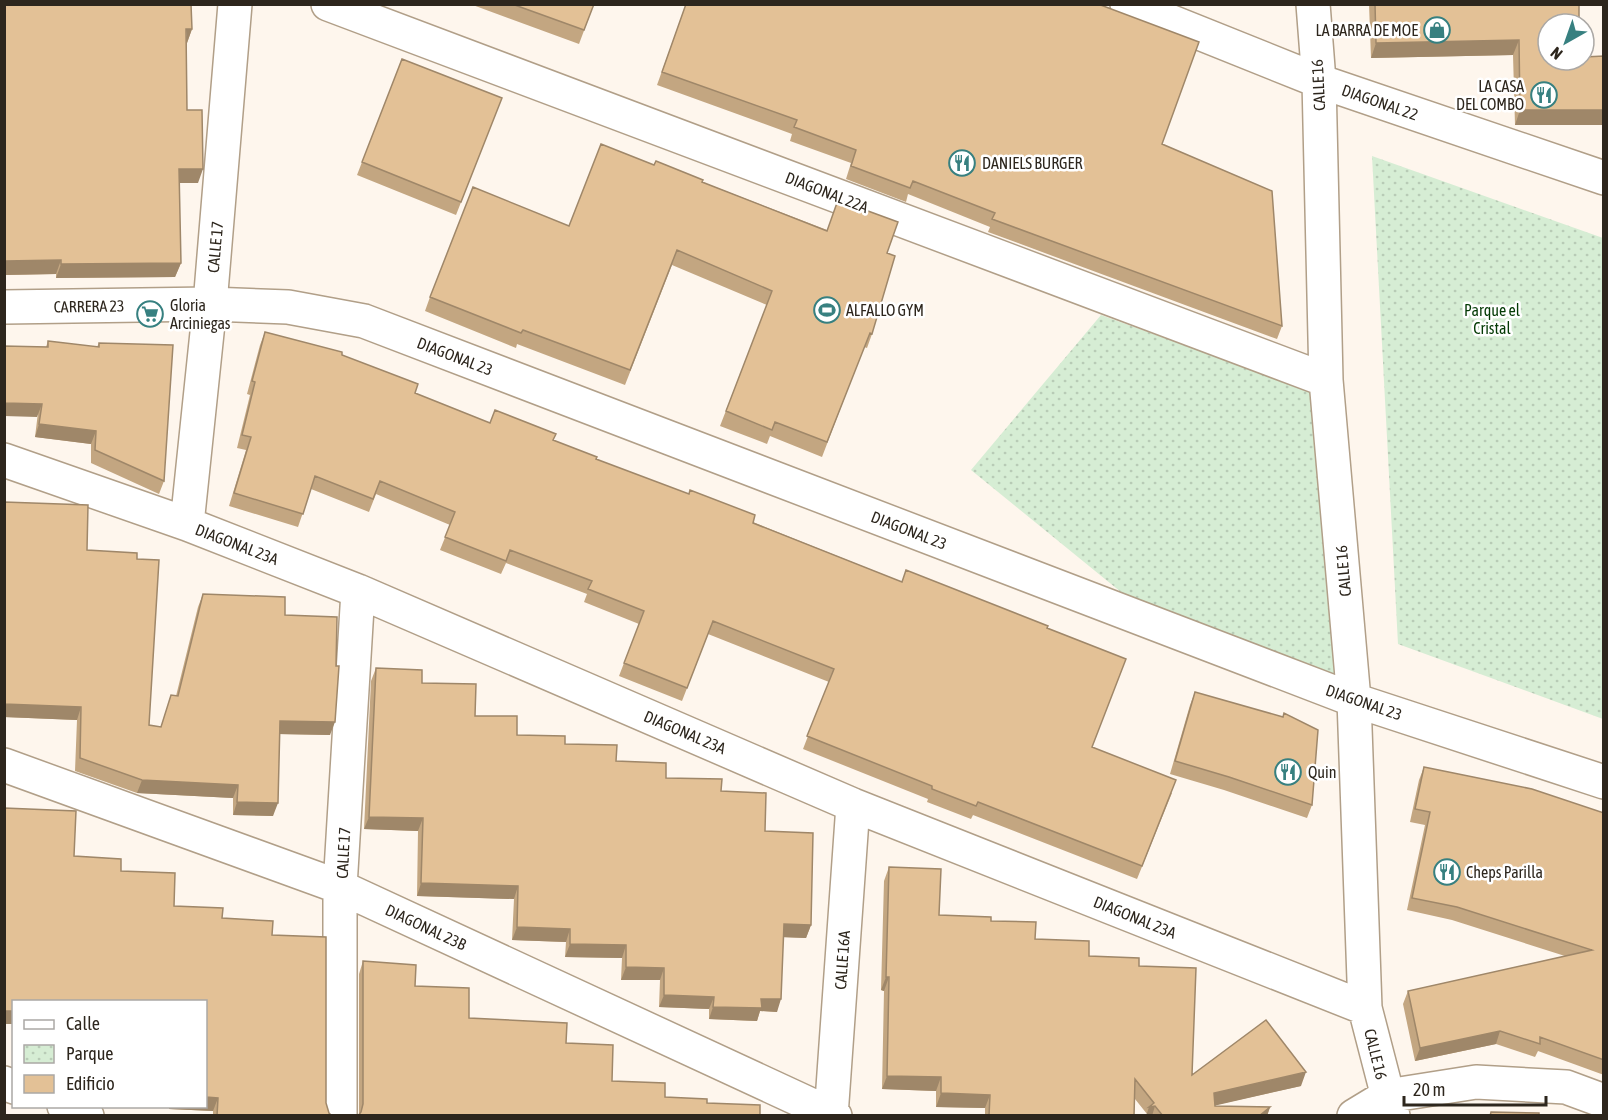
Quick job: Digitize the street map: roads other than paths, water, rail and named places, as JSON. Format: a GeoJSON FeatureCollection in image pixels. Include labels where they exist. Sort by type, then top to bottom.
{"type":"FeatureCollection","features":[{"type":"Feature","properties":{"kind":"street","name":"CALLE 17"},"geometry":{"type":"LineString","coordinates":[[187,524],[210,304],[235,4]]}},
{"type":"Feature","properties":{"kind":"street","name":"DIAGONAL 22A"},"geometry":{"type":"LineString","coordinates":[[328,4],[1326,380]]}},
{"type":"Feature","properties":{"kind":"street","name":"DIAGONAL 22"},"geometry":{"type":"LineString","coordinates":[[1127,4],[1319,81],[1604,178]]}},
{"type":"Feature","properties":{"kind":"street","name":"CALLE 16"},"geometry":{"type":"LineString","coordinates":[[1313,4],[1319,81],[1326,380],[1354,700],[1365,1008],[1390,1106],[1354,1116]]}},
{"type":"Feature","properties":{"kind":"street","name":"CARRERA 23"},"geometry":{"type":"LineString","coordinates":[[4,307],[210,304]]}},
{"type":"Feature","properties":{"kind":"street","name":"DIAGONAL 23"},"geometry":{"type":"LineString","coordinates":[[210,304],[288,307],[364,321],[1354,700],[1604,782]]}},
{"type":"Feature","properties":{"kind":"street","name":"DIAGONAL 23A"},"geometry":{"type":"LineString","coordinates":[[4,460],[187,524],[358,591],[853,806],[1365,1008]]}},
{"type":"Feature","properties":{"kind":"street","name":"CALLE 17"},"geometry":{"type":"LineString","coordinates":[[340,1116],[340,887],[358,591]]}},
{"type":"Feature","properties":{"kind":"street","name":"DIAGONAL 23B"},"geometry":{"type":"LineString","coordinates":[[4,765],[340,887],[833,1115]]}},
{"type":"Feature","properties":{"kind":"street","name":"CALLE 16A"},"geometry":{"type":"LineString","coordinates":[[833,1115],[853,806]]}},
{"type":"Feature","properties":{"kind":"street"},"geometry":{"type":"LineString","coordinates":[[1390,1106],[1476,1082],[1566,1087],[1604,1101]]}},
{"type":"Feature","properties":{"kind":"street"},"geometry":{"type":"LineString","coordinates":[[67,1108],[87,1116]]}},
{"type":"Feature","properties":{"kind":"place","name":"LA BARRA DE MOE"},"geometry":{"type":"Point","coordinates":[1437,30]}},
{"type":"Feature","properties":{"kind":"place","name":"LA CASA DEL COMBO"},"geometry":{"type":"Point","coordinates":[1544,95]}},
{"type":"Feature","properties":{"kind":"place","name":"DANIELS BURGER"},"geometry":{"type":"Point","coordinates":[962,163]}},
{"type":"Feature","properties":{"kind":"place","name":"ALFALLO GYM"},"geometry":{"type":"Point","coordinates":[827,310]}},
{"type":"Feature","properties":{"kind":"place","name":"Gloria Arciniegas"},"geometry":{"type":"Point","coordinates":[150,314]}},
{"type":"Feature","properties":{"kind":"place","name":"Quin"},"geometry":{"type":"Point","coordinates":[1288,772]}},
{"type":"Feature","properties":{"kind":"place","name":"Cheps Parilla"},"geometry":{"type":"Point","coordinates":[1447,872]}},
{"type":"Feature","properties":{"kind":"park label","name":"Parque el Cristal"},"geometry":{"type":"Point","coordinates":[1492,319]}}]}
